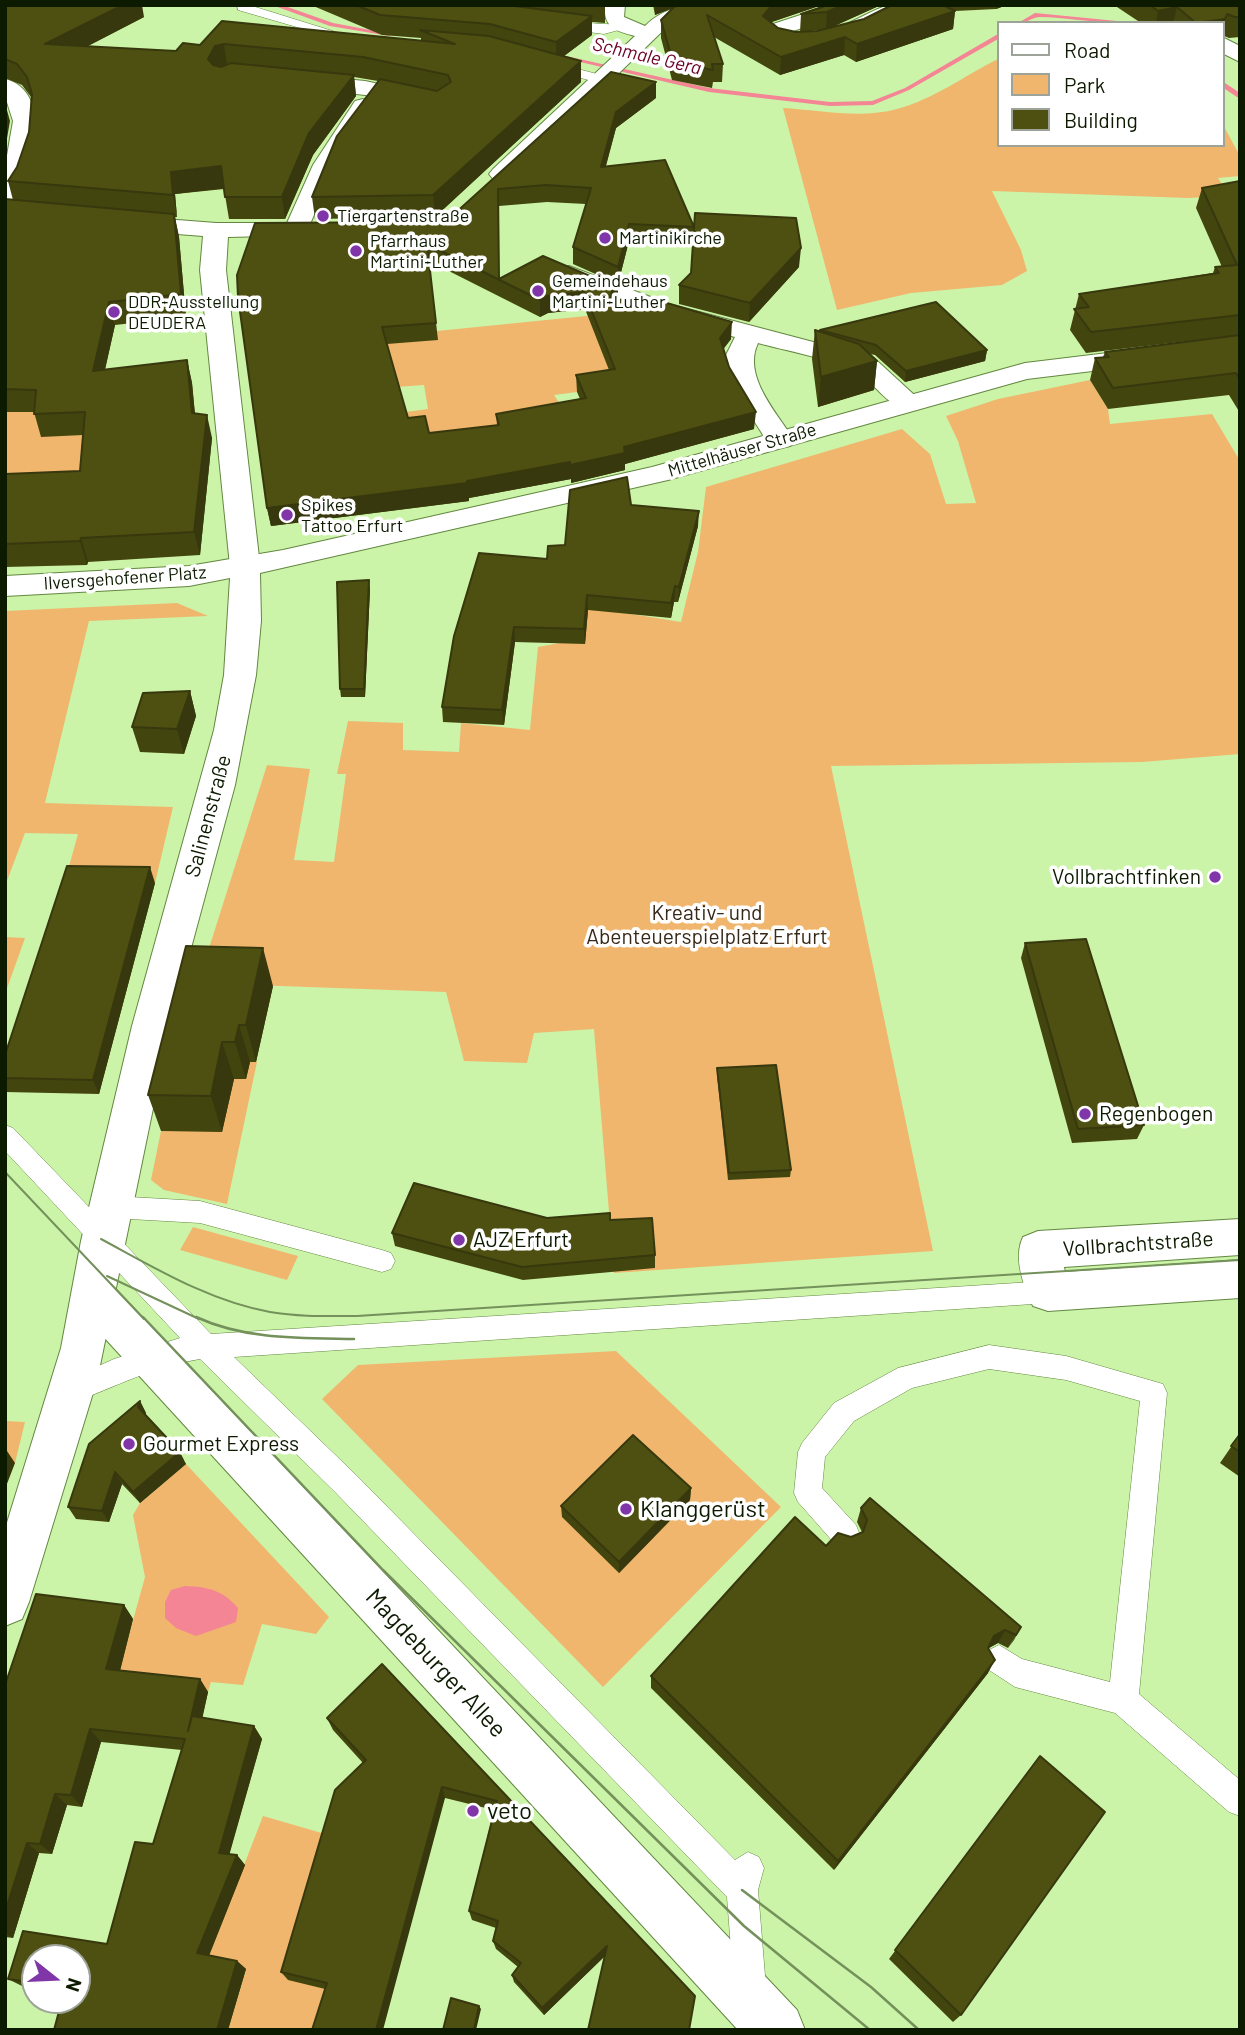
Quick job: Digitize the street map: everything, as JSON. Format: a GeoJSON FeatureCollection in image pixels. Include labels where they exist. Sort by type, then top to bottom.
{"type":"FeatureCollection","features":[{"type":"Feature","properties":{"kind":"street"},"geometry":{"type":"LineString","coordinates":[[615,5],[614,19],[624,27],[648,33]]}},
{"type":"Feature","properties":{"kind":"street"},"geometry":{"type":"LineString","coordinates":[[489,186],[665,18],[704,5]]}},
{"type":"Feature","properties":{"kind":"street"},"geometry":{"type":"LineString","coordinates":[[853,5],[780,27],[775,33],[786,40],[809,43],[860,26],[900,5]]}},
{"type":"Feature","properties":{"kind":"street"},"geometry":{"type":"LineString","coordinates":[[1224,44],[1240,56]]}},
{"type":"Feature","properties":{"kind":"street"},"geometry":{"type":"LineString","coordinates":[[283,80],[375,90],[439,103]]}},
{"type":"Feature","properties":{"kind":"street"},"geometry":{"type":"LineString","coordinates":[[5,85],[21,99],[27,127],[10,207]]}},
{"type":"Feature","properties":{"kind":"street"},"geometry":{"type":"LineString","coordinates":[[296,230],[327,156],[375,90]]}},
{"type":"Feature","properties":{"kind":"street"},"geometry":{"type":"LineString","coordinates":[[100,220],[216,230],[322,230]]}},
{"type":"Feature","properties":{"kind":"street","name":"Salinenstraße"},"geometry":{"type":"LineString","coordinates":[[5,1602],[72,1391],[157,1001],[220,782],[243,647],[247,602],[245,566],[213,270],[216,230]]}},
{"type":"Feature","properties":{"kind":"street"},"geometry":{"type":"LineString","coordinates":[[545,261],[594,287],[748,335],[865,364],[909,403]]}},
{"type":"Feature","properties":{"kind":"street"},"geometry":{"type":"LineString","coordinates":[[748,335],[739,355],[744,383],[780,439]]}},
{"type":"Feature","properties":{"kind":"street","name":"Mittelhäuser Straße"},"geometry":{"type":"LineString","coordinates":[[245,566],[568,496],[1025,371],[1240,345]]}},
{"type":"Feature","properties":{"kind":"street","name":"Ilversgehofener Platz"},"geometry":{"type":"LineString","coordinates":[[5,586],[189,576],[245,566]]}},
{"type":"Feature","properties":{"kind":"street","name":"Vollbrachtstraße"},"geometry":{"type":"LineString","coordinates":[[1048,1292],[1038,1250],[1240,1237]]}},
{"type":"Feature","properties":{"kind":"street"},"geometry":{"type":"LineString","coordinates":[[1048,1292],[1240,1279]]}},
{"type":"Feature","properties":{"kind":"street","name":"Magdeburger Allee"},"geometry":{"type":"LineString","coordinates":[[94,1296],[759,2021]]}},
{"type":"Feature","properties":{"kind":"lane"},"geometry":{"type":"LineString","coordinates":[[242,6],[342,38],[367,40]]}},
{"type":"Feature","properties":{"kind":"lane"},"geometry":{"type":"LineString","coordinates":[[551,24],[604,30],[624,27]]}},
{"type":"Feature","properties":{"kind":"lane"},"geometry":{"type":"LineString","coordinates":[[541,64],[604,78]]}},
{"type":"Feature","properties":{"kind":"lane"},"geometry":{"type":"LineString","coordinates":[[5,1135],[107,1223],[205,1346],[745,1879],[759,2021]]}},
{"type":"Feature","properties":{"kind":"lane"},"geometry":{"type":"LineString","coordinates":[[107,1223],[200,1212],[382,1261]]}},
{"type":"Feature","properties":{"kind":"lane"},"geometry":{"type":"LineString","coordinates":[[72,1391],[114,1371],[153,1358],[205,1346],[354,1339],[1048,1292]]}},
{"type":"Feature","properties":{"kind":"lane"},"geometry":{"type":"LineString","coordinates":[[846,1535],[808,1493],[812,1452],[844,1412],[907,1377],[989,1357],[1066,1368],[1154,1393],[1123,1700]]}},
{"type":"Feature","properties":{"kind":"lane"},"geometry":{"type":"LineString","coordinates":[[999,1660],[1015,1672],[1123,1700],[1240,1801]]}},
{"type":"Feature","properties":{"kind":"green space"},"geometry":{"type":"Polygon","coordinates":[[[996,60],[996,147],[1224,147],[1224,127],[1240,156],[1240,176],[1218,178],[1229,196],[1188,198],[992,191],[1021,250],[1027,271],[1002,285],[911,293],[837,310],[783,108],[855,114],[883,112],[911,105],[996,60]]]}},
{"type":"Feature","properties":{"kind":"green space"},"geometry":{"type":"Polygon","coordinates":[[[636,311],[601,349],[623,386],[554,395],[570,419],[427,433],[391,414],[428,409],[424,385],[396,387],[378,344],[437,331],[636,311]]]}},
{"type":"Feature","properties":{"kind":"green space","name":"Kreativ- und Abenteuerspielplatz Erfurt"},"geometry":{"type":"Polygon","coordinates":[[[1090,380],[1108,409],[1110,424],[1212,414],[1240,461],[1240,754],[1142,762],[831,766],[933,1251],[614,1273],[594,1029],[534,1033],[527,1063],[464,1061],[446,992],[198,983],[267,765],[310,769],[294,860],[334,862],[346,774],[337,774],[348,721],[403,723],[403,750],[459,752],[461,723],[530,730],[538,647],[560,643],[565,591],[625,613],[681,622],[698,552],[706,487],[902,429],[930,454],[946,504],[976,503],[958,441],[946,416],[998,399],[1090,380]]]}},
{"type":"Feature","properties":{"kind":"green space"},"geometry":{"type":"Polygon","coordinates":[[[121,391],[78,497],[5,497],[5,407],[121,391]]]}},
{"type":"Feature","properties":{"kind":"green space"},"geometry":{"type":"Polygon","coordinates":[[[177,603],[208,616],[89,621],[45,803],[173,807],[155,883],[65,881],[78,834],[25,833],[5,886],[5,611],[177,603]]]}},
{"type":"Feature","properties":{"kind":"green space"},"geometry":{"type":"Polygon","coordinates":[[[5,937],[25,938],[5,994],[5,937]]]}},
{"type":"Feature","properties":{"kind":"green space"},"geometry":{"type":"Polygon","coordinates":[[[250,1062],[257,1062],[227,1204],[164,1190],[151,1180],[161,1131],[234,1079],[250,1062]]]}},
{"type":"Feature","properties":{"kind":"green space"},"geometry":{"type":"Polygon","coordinates":[[[193,1227],[298,1256],[287,1280],[180,1250],[193,1227]]]}},
{"type":"Feature","properties":{"kind":"green space"},"geometry":{"type":"Polygon","coordinates":[[[616,1351],[781,1507],[603,1687],[322,1399],[358,1365],[616,1351]]]}},
{"type":"Feature","properties":{"kind":"green space"},"geometry":{"type":"Polygon","coordinates":[[[5,1421],[25,1422],[15,1463],[5,1461],[5,1421]]]}},
{"type":"Feature","properties":{"kind":"green space"},"geometry":{"type":"Polygon","coordinates":[[[186,1464],[329,1617],[316,1634],[262,1624],[243,1685],[211,1682],[208,1692],[116,1682],[145,1577],[133,1515],[140,1503],[186,1464]]]}},
{"type":"Feature","properties":{"kind":"green space"},"geometry":{"type":"Polygon","coordinates":[[[263,1816],[332,1836],[289,1979],[333,1991],[322,2030],[228,2030],[246,1970],[207,1961],[263,1816]]]}},
{"type":"Feature","properties":{"kind":"shaded area"},"geometry":{"type":"Polygon","coordinates":[[[185,1586],[221,1593],[238,1608],[236,1622],[196,1636],[176,1628],[165,1618],[165,1602],[171,1590],[185,1586]]]}},
{"type":"Feature","properties":{"kind":"building"},"geometry":{"type":"Polygon","coordinates":[[[5,5],[123,5],[45,44],[176,51],[183,43],[200,45],[222,21],[455,44],[420,30],[489,36],[581,61],[433,195],[312,197],[337,136],[380,79],[437,91],[451,82],[448,75],[363,57],[224,44],[215,46],[208,59],[213,65],[221,67],[231,63],[354,75],[309,133],[282,197],[225,197],[221,166],[171,172],[173,195],[8,181],[17,167],[29,132],[32,94],[27,77],[17,64],[5,59],[5,5]]]}},
{"type":"Feature","properties":{"kind":"building"},"geometry":{"type":"Polygon","coordinates":[[[356,5],[507,5],[592,16],[556,42],[490,24],[380,15],[356,5]]]}},
{"type":"Feature","properties":{"kind":"building"},"geometry":{"type":"Polygon","coordinates":[[[678,5],[772,5],[763,16],[778,28],[796,32],[817,31],[864,19],[892,5],[943,5],[955,11],[857,44],[845,37],[781,57],[707,15],[723,64],[712,64],[713,70],[673,62],[661,20],[678,5]]]}},
{"type":"Feature","properties":{"kind":"building"},"geometry":{"type":"Polygon","coordinates":[[[828,5],[843,5],[827,12],[801,14],[828,5]]]}},
{"type":"Feature","properties":{"kind":"building"},"geometry":{"type":"Polygon","coordinates":[[[1150,5],[1240,5],[1240,17],[1227,14],[1225,19],[1194,21],[1177,7],[1158,11],[1150,5]]]}},
{"type":"Feature","properties":{"kind":"building"},"geometry":{"type":"Polygon","coordinates":[[[611,72],[656,82],[616,112],[601,167],[665,160],[694,227],[629,224],[618,267],[573,247],[591,188],[546,185],[498,189],[499,279],[543,256],[618,288],[613,289],[609,301],[646,297],[732,322],[720,338],[729,367],[756,412],[624,447],[625,453],[570,465],[570,462],[467,483],[267,508],[237,275],[255,223],[424,222],[452,216],[611,72]],[[427,244],[436,323],[382,327],[408,418],[425,416],[429,433],[499,425],[496,414],[586,398],[576,375],[615,369],[584,292],[547,296],[540,300],[427,244]]]}},
{"type":"Feature","properties":{"kind":"building"},"geometry":{"type":"Polygon","coordinates":[[[1240,181],[1240,315],[1091,332],[1074,309],[1089,307],[1079,294],[1219,273],[1215,267],[1237,265],[1202,188],[1240,181]]]}},
{"type":"Feature","properties":{"kind":"building"},"geometry":{"type":"Polygon","coordinates":[[[5,199],[174,214],[181,294],[109,302],[93,371],[187,360],[192,413],[207,415],[194,532],[5,544],[5,474],[80,471],[85,412],[34,414],[36,390],[5,389],[5,199]]]}},
{"type":"Feature","properties":{"kind":"building"},"geometry":{"type":"Polygon","coordinates":[[[695,213],[796,218],[801,248],[750,303],[679,285],[691,273],[695,213]]]}},
{"type":"Feature","properties":{"kind":"building"},"geometry":{"type":"Polygon","coordinates":[[[936,302],[987,350],[906,371],[876,345],[820,330],[936,302]]]}},
{"type":"Feature","properties":{"kind":"building"},"geometry":{"type":"Polygon","coordinates":[[[815,330],[859,344],[877,361],[821,377],[815,330]]]}},
{"type":"Feature","properties":{"kind":"building"},"geometry":{"type":"Polygon","coordinates":[[[1240,335],[1240,380],[1236,373],[1113,388],[1095,358],[1109,357],[1105,352],[1240,335]]]}},
{"type":"Feature","properties":{"kind":"building"},"geometry":{"type":"Polygon","coordinates":[[[627,477],[631,505],[699,511],[679,587],[675,586],[671,603],[587,595],[584,629],[514,627],[502,710],[442,707],[454,636],[479,553],[547,559],[548,546],[565,545],[570,490],[627,477]]]}},
{"type":"Feature","properties":{"kind":"building"},"geometry":{"type":"Polygon","coordinates":[[[369,580],[364,689],[340,689],[337,582],[369,580]]]}},
{"type":"Feature","properties":{"kind":"building"},"geometry":{"type":"Polygon","coordinates":[[[190,691],[177,729],[132,727],[143,693],[190,691]]]}},
{"type":"Feature","properties":{"kind":"building"},"geometry":{"type":"Polygon","coordinates":[[[67,866],[150,867],[93,1080],[5,1078],[5,1055],[67,866]]]}},
{"type":"Feature","properties":{"kind":"building"},"geometry":{"type":"Polygon","coordinates":[[[1086,939],[1144,1125],[1078,1129],[1025,943],[1086,939]]]}},
{"type":"Feature","properties":{"kind":"building"},"geometry":{"type":"Polygon","coordinates":[[[186,946],[263,948],[246,1025],[239,1025],[235,1042],[222,1042],[211,1096],[148,1095],[186,946]]]}},
{"type":"Feature","properties":{"kind":"building"},"geometry":{"type":"Polygon","coordinates":[[[776,1065],[791,1170],[729,1173],[717,1068],[776,1065]]]}},
{"type":"Feature","properties":{"kind":"building"},"geometry":{"type":"Polygon","coordinates":[[[414,1183],[547,1218],[610,1213],[610,1220],[652,1218],[655,1255],[522,1267],[392,1233],[414,1183]]]}},
{"type":"Feature","properties":{"kind":"building"},"geometry":{"type":"Polygon","coordinates":[[[140,1401],[138,1407],[180,1452],[133,1492],[115,1472],[102,1511],[68,1507],[89,1444],[140,1401]]]}},
{"type":"Feature","properties":{"kind":"building"},"geometry":{"type":"Polygon","coordinates":[[[1240,1434],[1240,1452],[1231,1446],[1240,1434]]]}},
{"type":"Feature","properties":{"kind":"building","name":"Klanggerüst"},"geometry":{"type":"Polygon","coordinates":[[[633,1435],[691,1488],[619,1562],[561,1506],[633,1435]]]}},
{"type":"Feature","properties":{"kind":"building"},"geometry":{"type":"Polygon","coordinates":[[[870,1498],[1021,1627],[1016,1635],[1005,1630],[994,1636],[988,1648],[995,1660],[838,1861],[651,1676],[795,1517],[826,1546],[838,1533],[851,1537],[863,1532],[867,1520],[861,1508],[870,1498]]]}},
{"type":"Feature","properties":{"kind":"building"},"geometry":{"type":"Polygon","coordinates":[[[36,1594],[124,1605],[106,1669],[200,1679],[188,1731],[192,1716],[254,1726],[219,1853],[237,1855],[197,1953],[237,1961],[217,2030],[54,2030],[58,2014],[91,2014],[91,1944],[21,1944],[21,1981],[8,1979],[23,1931],[107,1944],[135,1842],[153,1844],[185,1739],[90,1729],[71,1795],[55,1794],[40,1844],[27,1843],[5,1912],[5,1685],[36,1594]]]}},
{"type":"Feature","properties":{"kind":"building"},"geometry":{"type":"Polygon","coordinates":[[[382,1664],[695,1996],[689,2030],[588,2030],[607,1946],[542,2008],[512,1975],[521,1963],[493,1941],[498,1921],[469,1911],[497,1801],[442,1787],[376,2030],[312,2030],[327,1983],[281,1972],[335,1790],[366,1760],[327,1718],[382,1664]]]}},
{"type":"Feature","properties":{"kind":"building"},"geometry":{"type":"Polygon","coordinates":[[[1040,1756],[1105,1812],[961,2015],[895,1950],[1040,1756]]]}},
{"type":"Feature","properties":{"kind":"building"},"geometry":{"type":"Polygon","coordinates":[[[451,1998],[479,2006],[474,2030],[443,2030],[451,1998]]]}},
{"type":"Feature","properties":{"kind":"waterway","name":"Schmale Gera"},"geometry":{"type":"LineString","coordinates":[[275,5],[332,25],[389,34]]}},
{"type":"Feature","properties":{"kind":"waterway","name":"Schmale Gera"},"geometry":{"type":"LineString","coordinates":[[1024,21],[1035,15],[1096,21]]}},
{"type":"Feature","properties":{"kind":"waterway","name":"Schmale Gera"},"geometry":{"type":"LineString","coordinates":[[566,58],[709,90],[830,104],[873,103],[907,89],[996,37]]}},
{"type":"Feature","properties":{"kind":"waterway","name":"Schmale Gera"},"geometry":{"type":"LineString","coordinates":[[1224,85],[1240,97]]}},
{"type":"Feature","properties":{"kind":"tram line"},"geometry":{"type":"LineString","coordinates":[[5,1172],[144,1319]]}},
{"type":"Feature","properties":{"kind":"tram line"},"geometry":{"type":"LineString","coordinates":[[101,1239],[162,1272],[225,1300],[270,1312],[314,1316],[357,1316],[1240,1260]]}},
{"type":"Feature","properties":{"kind":"tram line"},"geometry":{"type":"LineString","coordinates":[[107,1276],[199,1319]]}},
{"type":"Feature","properties":{"kind":"tram line"},"geometry":{"type":"LineString","coordinates":[[143,1317],[383,1570],[744,1926],[870,2030]]}},
{"type":"Feature","properties":{"kind":"tram line"},"geometry":{"type":"LineString","coordinates":[[196,1317],[215,1325],[254,1334],[354,1339]]}},
{"type":"Feature","properties":{"kind":"tram line"},"geometry":{"type":"LineString","coordinates":[[742,1890],[871,1987],[919,2030]]}},
{"type":"Feature","properties":{"kind":"place","name":"Tiergartenstraße"},"geometry":{"type":"Point","coordinates":[323,216]}},
{"type":"Feature","properties":{"kind":"place","name":"Martinikirche"},"geometry":{"type":"Point","coordinates":[605,238]}},
{"type":"Feature","properties":{"kind":"place","name":"Pfarrhaus Martini-Luther"},"geometry":{"type":"Point","coordinates":[356,251]}},
{"type":"Feature","properties":{"kind":"place","name":"Gemeindehaus Martini-Luther"},"geometry":{"type":"Point","coordinates":[538,291]}},
{"type":"Feature","properties":{"kind":"place","name":"DDR-Ausstellung DEUDERA"},"geometry":{"type":"Point","coordinates":[114,312]}},
{"type":"Feature","properties":{"kind":"place","name":"Spikes Tattoo Erfurt"},"geometry":{"type":"Point","coordinates":[287,515]}},
{"type":"Feature","properties":{"kind":"place","name":"Vollbrachtfinken"},"geometry":{"type":"Point","coordinates":[1215,877]}},
{"type":"Feature","properties":{"kind":"place","name":"Regenbogen"},"geometry":{"type":"Point","coordinates":[1085,1114]}},
{"type":"Feature","properties":{"kind":"place","name":"AJZ Erfurt"},"geometry":{"type":"Point","coordinates":[459,1240]}},
{"type":"Feature","properties":{"kind":"place","name":"Gourmet Express"},"geometry":{"type":"Point","coordinates":[129,1444]}},
{"type":"Feature","properties":{"kind":"place","name":"Klanggerüst"},"geometry":{"type":"Point","coordinates":[626,1509]}},
{"type":"Feature","properties":{"kind":"place","name":"veto"},"geometry":{"type":"Point","coordinates":[473,1811]}}]}
